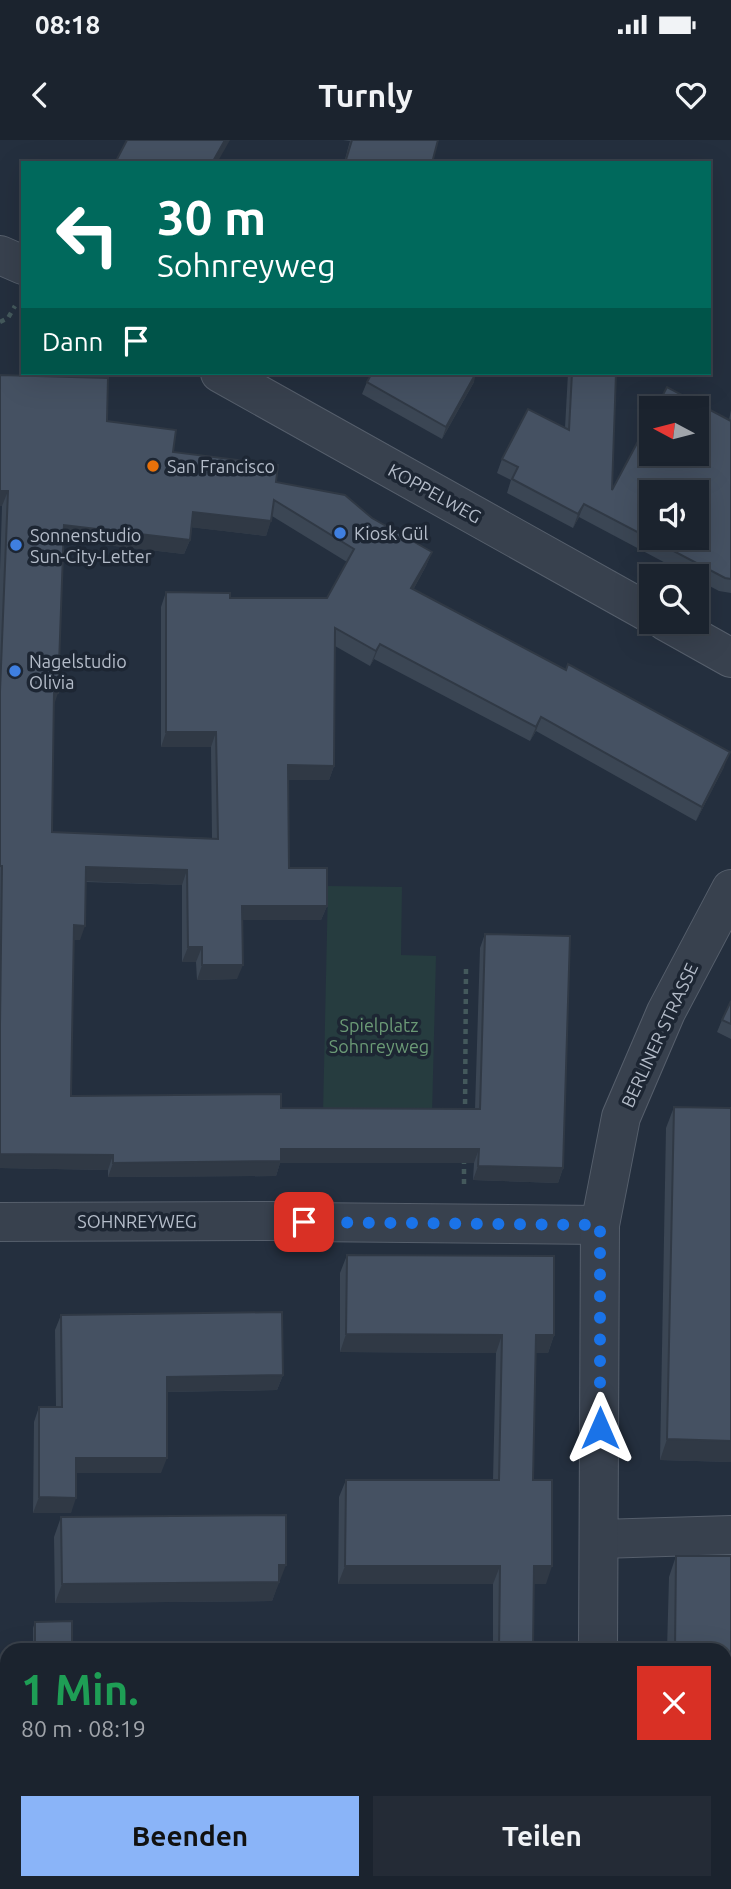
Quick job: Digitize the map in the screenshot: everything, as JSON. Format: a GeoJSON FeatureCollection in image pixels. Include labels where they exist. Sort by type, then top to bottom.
{"type":"FeatureCollection","features":[{"type":"Feature","properties":{"kind":"street"},"geometry":{"type":"LineString","coordinates":[[0,255],[21,264]]}},
{"type":"Feature","properties":{"kind":"street","name":"KOPPELWEG"},"geometry":{"type":"LineString","coordinates":[[224,375],[639,607]]}},
{"type":"Feature","properties":{"kind":"street"},"geometry":{"type":"LineString","coordinates":[[688,634],[731,658]]}},
{"type":"Feature","properties":{"kind":"street","name":"BERLINER STRASSE"},"geometry":{"type":"LineString","coordinates":[[598,1643],[600,1225],[621,1116],[666,1012],[731,889]]}},
{"type":"Feature","properties":{"kind":"street","name":"SOHNREYWEG"},"geometry":{"type":"LineString","coordinates":[[0,1222],[289,1221],[600,1225]]}},
{"type":"Feature","properties":{"kind":"street"},"geometry":{"type":"LineString","coordinates":[[600,1539],[731,1535]]}},
{"type":"Feature","properties":{"kind":"path"},"geometry":{"type":"LineString","coordinates":[[465,1116],[466,968]]}},
{"type":"Feature","properties":{"kind":"path"},"geometry":{"type":"LineString","coordinates":[[464,1156],[464,1223]]}},
{"type":"Feature","properties":{"kind":"green space","name":"Spielplatz Sohnreyweg"},"geometry":{"type":"Polygon","coordinates":[[[328,886],[402,887],[401,955],[436,956],[432,1115],[323,1114],[328,886]]]}},
{"type":"Feature","properties":{"kind":"building"},"geometry":{"type":"Polygon","coordinates":[[[127,140],[225,140],[213,161],[116,161],[127,140]]]}},
{"type":"Feature","properties":{"kind":"building"},"geometry":{"type":"Polygon","coordinates":[[[352,140],[438,140],[433,161],[346,161],[352,140]]]}},
{"type":"Feature","properties":{"kind":"building"},"geometry":{"type":"Polygon","coordinates":[[[0,375],[108,378],[107,421],[176,430],[173,452],[278,465],[276,482],[345,495],[372,518],[432,552],[411,588],[566,670],[568,664],[730,752],[702,807],[541,717],[536,727],[380,644],[376,651],[335,628],[334,766],[288,765],[289,868],[327,868],[327,906],[242,906],[243,965],[202,965],[202,947],[188,947],[187,870],[86,867],[85,926],[74,925],[71,1096],[281,1094],[281,1108],[480,1109],[485,934],[570,936],[563,1168],[478,1166],[479,1149],[281,1149],[281,1161],[113,1163],[113,1155],[0,1154],[0,691],[8,491],[0,491],[0,375]],[[274,500],[271,521],[193,512],[190,540],[64,525],[58,693],[54,693],[52,832],[218,839],[216,732],[166,732],[166,592],[230,593],[230,598],[327,598],[354,549],[274,500]]]}},
{"type":"Feature","properties":{"kind":"building"},"geometry":{"type":"Polygon","coordinates":[[[371,375],[475,375],[446,427],[367,382],[371,375]]]}},
{"type":"Feature","properties":{"kind":"building"},"geometry":{"type":"Polygon","coordinates":[[[572,375],[616,375],[612,490],[639,439],[639,466],[709,466],[709,409],[731,421],[731,579],[709,570],[709,564],[698,564],[672,550],[709,550],[709,480],[639,480],[639,533],[584,504],[578,514],[512,479],[518,467],[502,459],[528,409],[569,430],[572,375]]]}},
{"type":"Feature","properties":{"kind":"building"},"geometry":{"type":"Polygon","coordinates":[[[667,387],[684,396],[662,396],[667,387]]]}},
{"type":"Feature","properties":{"kind":"building"},"geometry":{"type":"Polygon","coordinates":[[[731,1001],[731,1024],[722,1020],[731,1001]]]}},
{"type":"Feature","properties":{"kind":"building"},"geometry":{"type":"Polygon","coordinates":[[[674,1107],[731,1108],[731,1441],[667,1439],[674,1107]]]}},
{"type":"Feature","properties":{"kind":"building"},"geometry":{"type":"Polygon","coordinates":[[[347,1255],[554,1256],[554,1335],[536,1335],[533,1480],[552,1480],[552,1566],[534,1566],[533,1643],[499,1643],[500,1566],[345,1566],[346,1480],[499,1480],[502,1335],[346,1334],[347,1255]]]}},
{"type":"Feature","properties":{"kind":"building"},"geometry":{"type":"Polygon","coordinates":[[[282,1312],[283,1375],[167,1377],[167,1458],[76,1458],[76,1498],[39,1497],[39,1407],[62,1407],[61,1315],[282,1312]]]}},
{"type":"Feature","properties":{"kind":"building"},"geometry":{"type":"Polygon","coordinates":[[[286,1515],[286,1565],[279,1565],[279,1582],[62,1584],[61,1517],[286,1515]]]}},
{"type":"Feature","properties":{"kind":"building"},"geometry":{"type":"Polygon","coordinates":[[[676,1556],[731,1556],[731,1643],[675,1643],[676,1556]]]}},
{"type":"Feature","properties":{"kind":"building"},"geometry":{"type":"Polygon","coordinates":[[[72,1621],[72,1643],[35,1643],[35,1622],[72,1621]]]}},
{"type":"Feature","properties":{"kind":"place","name":"San Francisco"},"geometry":{"type":"Point","coordinates":[153,466]}},
{"type":"Feature","properties":{"kind":"place","name":"Kiosk Gül"},"geometry":{"type":"Point","coordinates":[340,533]}},
{"type":"Feature","properties":{"kind":"place","name":"Sonnenstudio Sun-City-Letter"},"geometry":{"type":"Point","coordinates":[16,545]}},
{"type":"Feature","properties":{"kind":"place","name":"Nagelstudio Olivia"},"geometry":{"type":"Point","coordinates":[15,671]}},
{"type":"Feature","properties":{"kind":"route"},"geometry":{"type":"LineString","coordinates":[[304,1222],[600,1225],[600,1428]]}}]}
